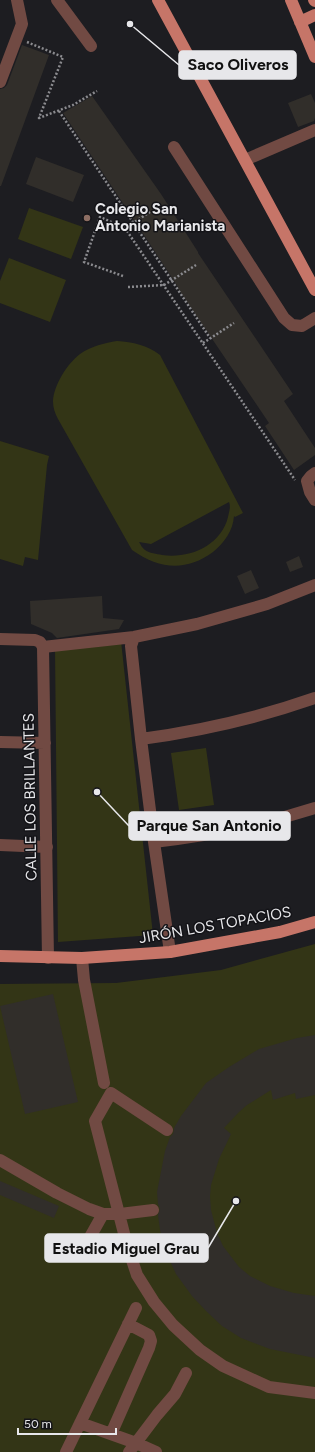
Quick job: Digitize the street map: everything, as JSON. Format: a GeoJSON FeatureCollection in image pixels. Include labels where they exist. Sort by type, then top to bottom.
{"type":"FeatureCollection","features":[{"type":"Feature","properties":{"kind":"main road"},"geometry":{"type":"LineString","coordinates":[[158,0],[315,290]]}},
{"type":"Feature","properties":{"kind":"main road"},"geometry":{"type":"LineString","coordinates":[[291,0],[315,57]]}},
{"type":"Feature","properties":{"kind":"main road"},"geometry":{"type":"LineString","coordinates":[[300,22],[315,15]]}},
{"type":"Feature","properties":{"kind":"main road","name":"JIRÓN LOS TOPACIOS"},"geometry":{"type":"LineString","coordinates":[[0,956],[82,958],[170,952],[280,932],[315,922]]}},
{"type":"Feature","properties":{"kind":"street"},"geometry":{"type":"LineString","coordinates":[[0,82],[22,24],[16,0]]}},
{"type":"Feature","properties":{"kind":"street"},"geometry":{"type":"LineString","coordinates":[[57,0],[91,46]]}},
{"type":"Feature","properties":{"kind":"street"},"geometry":{"type":"LineString","coordinates":[[245,160],[315,130]]}},
{"type":"Feature","properties":{"kind":"street"},"geometry":{"type":"LineString","coordinates":[[174,147],[284,318],[292,325],[302,326],[315,318]]}},
{"type":"Feature","properties":{"kind":"street"},"geometry":{"type":"LineString","coordinates":[[315,474],[307,481],[310,492],[315,500]]}},
{"type":"Feature","properties":{"kind":"street"},"geometry":{"type":"LineString","coordinates":[[0,639],[39,643],[134,637],[204,622],[267,604],[315,585]]}},
{"type":"Feature","properties":{"kind":"street"},"geometry":{"type":"LineString","coordinates":[[134,637],[131,646],[141,740],[170,952]]}},
{"type":"Feature","properties":{"kind":"street","name":"CALLE LOS BRILLANTES"},"geometry":{"type":"LineString","coordinates":[[39,643],[45,743],[48,958]]}},
{"type":"Feature","properties":{"kind":"street"},"geometry":{"type":"LineString","coordinates":[[141,740],[208,729],[270,713],[315,698]]}},
{"type":"Feature","properties":{"kind":"street"},"geometry":{"type":"LineString","coordinates":[[0,742],[45,743]]}},
{"type":"Feature","properties":{"kind":"street"},"geometry":{"type":"LineString","coordinates":[[154,842],[194,837],[230,830],[266,822],[315,808]]}},
{"type":"Feature","properties":{"kind":"street"},"geometry":{"type":"LineString","coordinates":[[0,845],[47,847]]}},
{"type":"Feature","properties":{"kind":"street"},"geometry":{"type":"LineString","coordinates":[[82,958],[84,980],[104,1083]]}},
{"type":"Feature","properties":{"kind":"street"},"geometry":{"type":"LineString","coordinates":[[167,1130],[112,1092],[95,1120],[127,1245],[137,1275],[159,1308],[173,1325],[200,1350],[223,1366],[269,1387],[315,1393]]}},
{"type":"Feature","properties":{"kind":"street"},"geometry":{"type":"LineString","coordinates":[[0,1160],[58,1193],[89,1209],[103,1214],[120,1214],[153,1210]]}},
{"type":"Feature","properties":{"kind":"street"},"geometry":{"type":"LineString","coordinates":[[85,1246],[103,1214]]}},
{"type":"Feature","properties":{"kind":"street"},"geometry":{"type":"LineString","coordinates":[[66,1452],[136,1308]]}},
{"type":"Feature","properties":{"kind":"street"},"geometry":{"type":"LineString","coordinates":[[111,1434],[151,1341],[149,1336],[128,1324]]}},
{"type":"Feature","properties":{"kind":"street"},"geometry":{"type":"LineString","coordinates":[[133,1448],[157,1415],[175,1394],[186,1373]]}},
{"type":"Feature","properties":{"kind":"street"},"geometry":{"type":"LineString","coordinates":[[80,1423],[111,1434],[133,1448],[156,1452]]}},
{"type":"Feature","properties":{"kind":"path"},"geometry":{"type":"LineString","coordinates":[[17,38],[64,57],[39,118],[72,105],[97,91]]}},
{"type":"Feature","properties":{"kind":"path"},"geometry":{"type":"LineString","coordinates":[[59,111],[210,338]]}},
{"type":"Feature","properties":{"kind":"path"},"geometry":{"type":"LineString","coordinates":[[125,228],[150,212]]}},
{"type":"Feature","properties":{"kind":"path"},"geometry":{"type":"LineString","coordinates":[[124,276],[84,262],[100,217],[125,228],[298,484]]}},
{"type":"Feature","properties":{"kind":"path"},"geometry":{"type":"LineString","coordinates":[[128,287],[164,285],[196,264]]}},
{"type":"Feature","properties":{"kind":"path"},"geometry":{"type":"LineString","coordinates":[[202,343],[234,323]]}},
{"type":"Feature","properties":{"kind":"green space"},"geometry":{"type":"Polygon","coordinates":[[[29,208],[83,227],[71,259],[18,239],[29,208]]]}},
{"type":"Feature","properties":{"kind":"green space"},"geometry":{"type":"Polygon","coordinates":[[[9,258],[66,280],[50,322],[0,303],[0,281],[9,258]]]}},
{"type":"Feature","properties":{"kind":"green space"},"geometry":{"type":"Polygon","coordinates":[[[117,341],[134,343],[150,349],[160,355],[243,513],[235,517],[234,516],[230,532],[224,541],[213,552],[193,563],[172,566],[162,564],[152,561],[132,550],[55,413],[53,401],[56,388],[70,363],[80,354],[89,349],[98,345],[117,341]],[[229,502],[151,544],[139,542],[147,551],[172,556],[183,555],[202,548],[219,536],[228,517],[230,508],[229,502]]]}},
{"type":"Feature","properties":{"kind":"green space"},"geometry":{"type":"Polygon","coordinates":[[[0,441],[49,456],[38,560],[25,557],[23,566],[0,559],[0,441]]]}},
{"type":"Feature","properties":{"kind":"green space"},"geometry":{"type":"Polygon","coordinates":[[[121,641],[153,935],[58,942],[55,648],[121,641]]]}},
{"type":"Feature","properties":{"kind":"green space"},"geometry":{"type":"Polygon","coordinates":[[[206,748],[214,805],[179,810],[171,753],[206,748]]]}},
{"type":"Feature","properties":{"kind":"green space"},"geometry":{"type":"Polygon","coordinates":[[[315,944],[315,1452],[0,1452],[0,984],[116,983],[221,970],[315,944]]]}},
{"type":"Feature","properties":{"kind":"building"},"geometry":{"type":"Polygon","coordinates":[[[22,45],[49,55],[0,186],[0,89],[7,85],[22,45]]]}},
{"type":"Feature","properties":{"kind":"building"},"geometry":{"type":"Polygon","coordinates":[[[311,94],[315,103],[314,121],[298,127],[288,103],[311,94]]]}},
{"type":"Feature","properties":{"kind":"building"},"geometry":{"type":"Polygon","coordinates":[[[92,96],[161,194],[198,253],[293,394],[284,401],[315,448],[315,455],[294,470],[265,426],[269,423],[177,287],[63,113],[92,96]]]}},
{"type":"Feature","properties":{"kind":"building"},"geometry":{"type":"Polygon","coordinates":[[[36,157],[84,175],[73,202],[26,184],[36,157]]]}},
{"type":"Feature","properties":{"kind":"building"},"geometry":{"type":"Polygon","coordinates":[[[299,556],[303,567],[290,572],[286,562],[299,556]]]}},
{"type":"Feature","properties":{"kind":"building"},"geometry":{"type":"Polygon","coordinates":[[[251,570],[259,588],[245,594],[237,576],[251,570]]]}},
{"type":"Feature","properties":{"kind":"building"},"geometry":{"type":"Polygon","coordinates":[[[102,596],[103,618],[124,620],[119,629],[57,638],[52,633],[31,624],[30,601],[102,596]]]}},
{"type":"Feature","properties":{"kind":"building"},"geometry":{"type":"Polygon","coordinates":[[[53,994],[78,1102],[25,1114],[0,1006],[53,994]]]}},
{"type":"Feature","properties":{"kind":"building"},"geometry":{"type":"Polygon","coordinates":[[[315,1035],[315,1095],[296,1099],[295,1093],[273,1100],[271,1090],[247,1105],[239,1112],[224,1128],[231,1134],[219,1159],[211,1185],[210,1196],[211,1210],[217,1233],[223,1246],[239,1267],[250,1276],[270,1286],[294,1293],[315,1296],[315,1358],[270,1349],[241,1338],[222,1326],[206,1311],[192,1296],[176,1274],[165,1250],[160,1230],[158,1215],[160,1209],[157,1192],[165,1151],[170,1137],[173,1134],[174,1128],[181,1116],[206,1083],[259,1049],[297,1038],[315,1035]]]}},
{"type":"Feature","properties":{"kind":"building"},"geometry":{"type":"Polygon","coordinates":[[[0,1181],[59,1206],[54,1218],[0,1195],[0,1181]]]}},
{"type":"Feature","properties":{"kind":"place","name":"Saco Oliveros"},"geometry":{"type":"Point","coordinates":[130,24]}},
{"type":"Feature","properties":{"kind":"place","name":"Colegio San Antonio Marianista"},"geometry":{"type":"Point","coordinates":[87,218]}},
{"type":"Feature","properties":{"kind":"place","name":"Parque San Antonio"},"geometry":{"type":"Point","coordinates":[97,792]}},
{"type":"Feature","properties":{"kind":"place","name":"Estadio Miguel Grau"},"geometry":{"type":"Point","coordinates":[236,1201]}}]}
